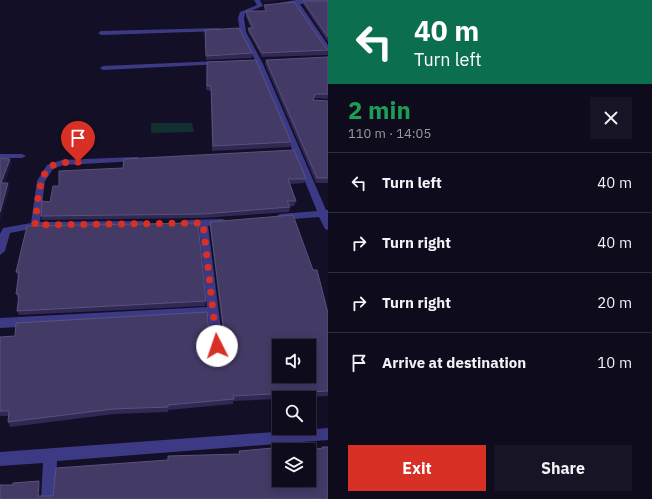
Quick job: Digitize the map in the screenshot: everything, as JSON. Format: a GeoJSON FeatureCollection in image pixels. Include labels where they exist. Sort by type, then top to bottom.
{"type":"FeatureCollection","features":[{"type":"Feature","properties":{"kind":"street"},"geometry":{"type":"LineString","coordinates":[[274,4],[328,1]]}},
{"type":"Feature","properties":{"kind":"street"},"geometry":{"type":"LineString","coordinates":[[296,2],[328,50]]}},
{"type":"Feature","properties":{"kind":"street"},"geometry":{"type":"LineString","coordinates":[[261,4],[243,12],[239,18],[237,29],[259,61],[291,150],[325,213],[328,227]]}},
{"type":"Feature","properties":{"kind":"street"},"geometry":{"type":"LineString","coordinates":[[101,33],[226,29]]}},
{"type":"Feature","properties":{"kind":"street"},"geometry":{"type":"LineString","coordinates":[[103,68],[228,63]]}},
{"type":"Feature","properties":{"kind":"street"},"geometry":{"type":"LineString","coordinates":[[0,156],[22,156]]}},
{"type":"Feature","properties":{"kind":"street"},"geometry":{"type":"LineString","coordinates":[[35,225],[41,181],[50,167],[62,163],[148,158]]}},
{"type":"Feature","properties":{"kind":"street"},"geometry":{"type":"LineString","coordinates":[[267,218],[325,213]]}},
{"type":"Feature","properties":{"kind":"street"},"geometry":{"type":"LineString","coordinates":[[173,224],[235,220]]}},
{"type":"Feature","properties":{"kind":"street"},"geometry":{"type":"LineString","coordinates":[[203,223],[217,346]]}},
{"type":"Feature","properties":{"kind":"street"},"geometry":{"type":"LineString","coordinates":[[0,251],[3,230],[35,225],[150,224]]}},
{"type":"Feature","properties":{"kind":"street"},"geometry":{"type":"LineString","coordinates":[[0,323],[214,311]]}},
{"type":"Feature","properties":{"kind":"street"},"geometry":{"type":"LineString","coordinates":[[0,459],[328,434]]}},
{"type":"Feature","properties":{"kind":"street"},"geometry":{"type":"LineString","coordinates":[[48,499],[50,455]]}},
{"type":"Feature","properties":{"kind":"green space"},"geometry":{"type":"Polygon","coordinates":[[[151,123],[192,123],[194,132],[151,133],[151,123]]]}},
{"type":"Feature","properties":{"kind":"building"},"geometry":{"type":"Polygon","coordinates":[[[303,1],[328,1],[328,37],[303,1]]]}},
{"type":"Feature","properties":{"kind":"building"},"geometry":{"type":"Polygon","coordinates":[[[294,2],[328,50],[262,53],[248,28],[253,28],[246,13],[247,11],[267,11],[264,5],[294,2]]]}},
{"type":"Feature","properties":{"kind":"building"},"geometry":{"type":"Polygon","coordinates":[[[239,28],[252,53],[206,56],[205,30],[239,28]]]}},
{"type":"Feature","properties":{"kind":"building"},"geometry":{"type":"Polygon","coordinates":[[[328,57],[328,94],[315,94],[313,100],[328,101],[328,178],[317,178],[266,60],[328,57]]]}},
{"type":"Feature","properties":{"kind":"building"},"geometry":{"type":"Polygon","coordinates":[[[256,60],[291,142],[213,146],[211,86],[207,86],[207,62],[256,60]]]}},
{"type":"Feature","properties":{"kind":"building"},"geometry":{"type":"Polygon","coordinates":[[[294,150],[306,179],[288,179],[296,201],[287,201],[290,207],[203,214],[41,216],[42,201],[50,202],[53,186],[59,186],[59,171],[123,168],[124,159],[294,150]]]}},
{"type":"Feature","properties":{"kind":"building"},"geometry":{"type":"Polygon","coordinates":[[[0,158],[10,159],[1,183],[8,183],[0,212],[0,158]]]}},
{"type":"Feature","properties":{"kind":"building"},"geometry":{"type":"Polygon","coordinates":[[[293,215],[313,270],[317,270],[328,313],[328,391],[272,391],[272,394],[233,396],[234,399],[168,405],[168,407],[113,409],[8,422],[9,411],[0,411],[0,337],[15,336],[16,323],[207,312],[210,341],[217,347],[222,345],[225,340],[210,222],[293,215]]]}},
{"type":"Feature","properties":{"kind":"building"},"geometry":{"type":"Polygon","coordinates":[[[198,223],[206,301],[17,311],[19,294],[16,294],[19,272],[16,272],[27,226],[198,223]]]}},
{"type":"Feature","properties":{"kind":"building"},"geometry":{"type":"Polygon","coordinates":[[[322,447],[328,447],[328,499],[0,499],[0,485],[13,485],[13,483],[39,481],[38,496],[53,496],[56,468],[168,460],[168,456],[240,454],[239,451],[272,448],[272,487],[316,487],[316,449],[323,448],[322,447]]]}},
{"type":"Feature","properties":{"kind":"route"},"geometry":{"type":"LineString","coordinates":[[78,162],[62,163],[50,167],[41,181],[35,225],[203,223],[217,346]]}}]}
